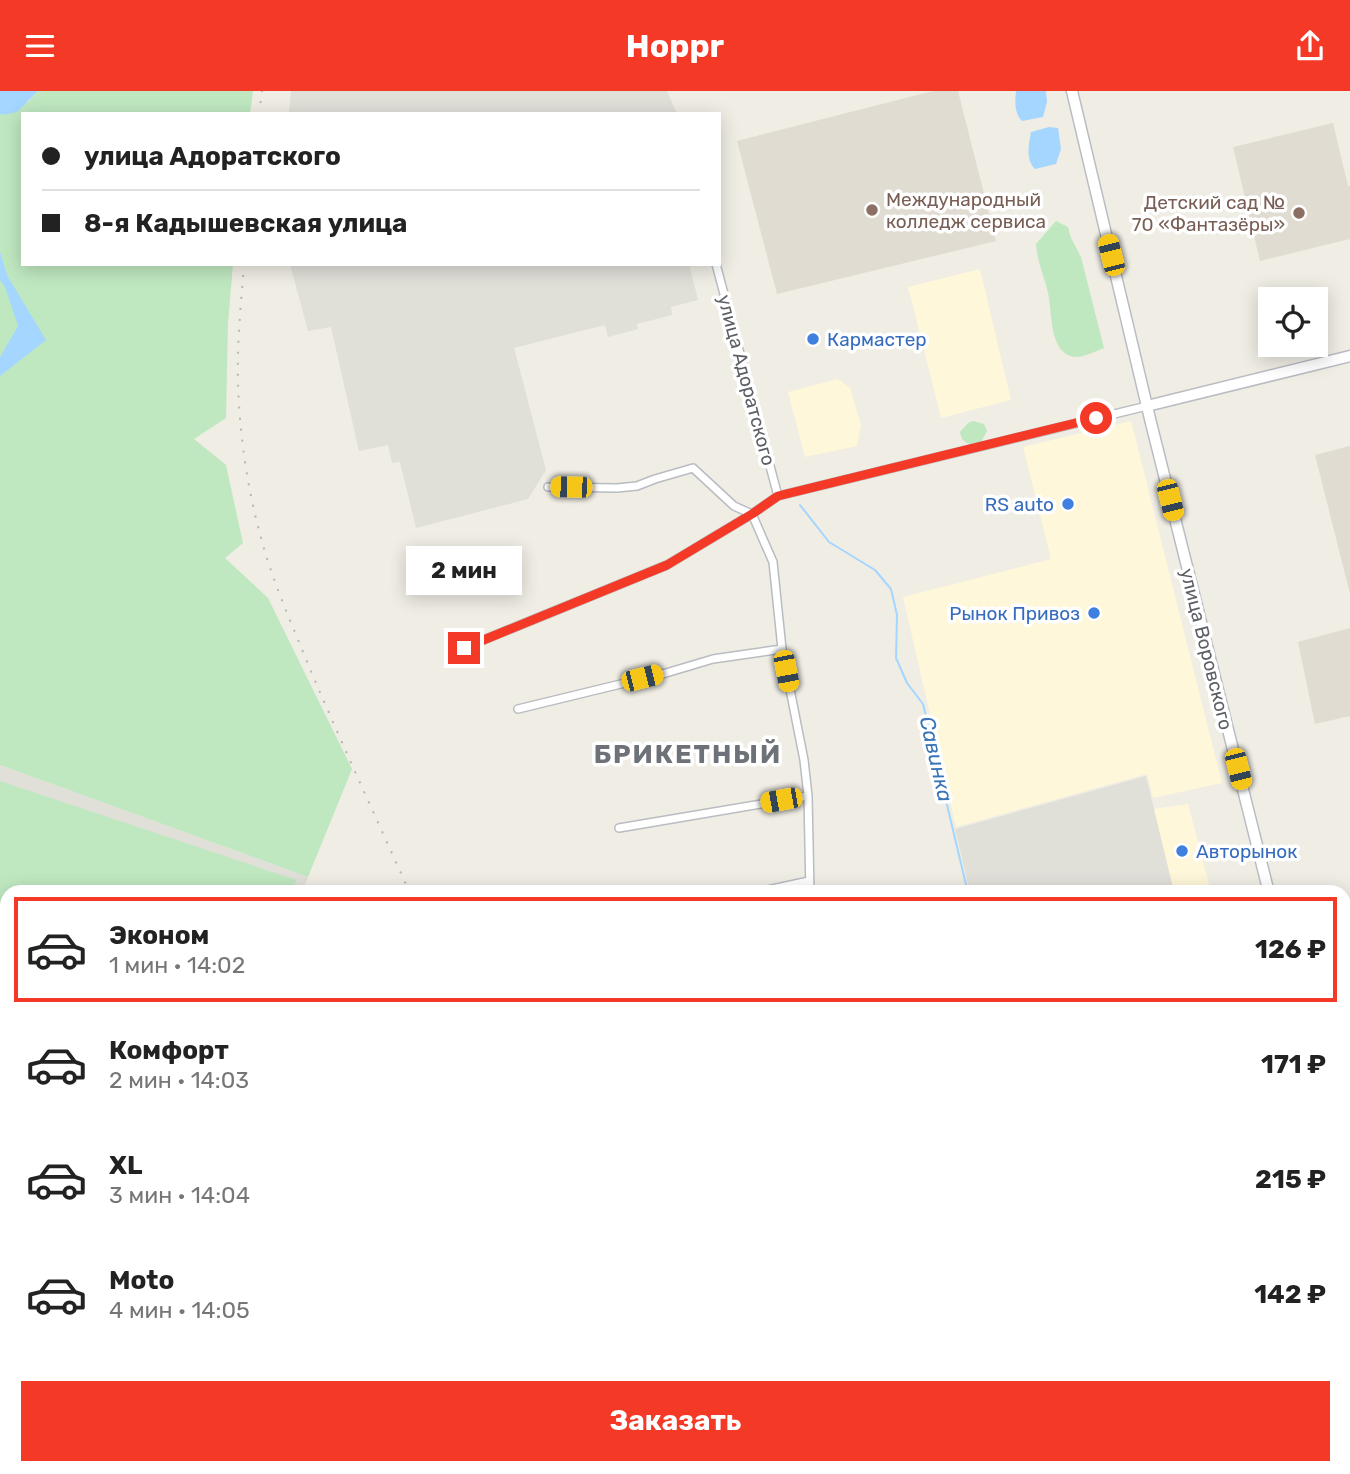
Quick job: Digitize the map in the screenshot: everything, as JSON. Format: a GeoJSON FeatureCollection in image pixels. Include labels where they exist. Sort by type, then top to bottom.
{"type":"FeatureCollection","features":[{"type":"Feature","properties":{"kind":"street","name":"улица Воровского"},"geometry":{"type":"LineString","coordinates":[[1072,91],[1267,885]]}},
{"type":"Feature","properties":{"kind":"street","name":"улица Адоратского"},"geometry":{"type":"LineString","coordinates":[[717,266],[778,496]]}},
{"type":"Feature","properties":{"kind":"street"},"geometry":{"type":"LineString","coordinates":[[464,648],[667,565],[778,496],[1350,356]]}},
{"type":"Feature","properties":{"kind":"street"},"geometry":{"type":"LineString","coordinates":[[548,487],[637,486],[693,468],[734,506],[752,514],[773,562],[782,649],[804,759],[808,796],[809,885]]}},
{"type":"Feature","properties":{"kind":"street"},"geometry":{"type":"LineString","coordinates":[[518,709],[713,659],[782,649]]}},
{"type":"Feature","properties":{"kind":"street"},"geometry":{"type":"LineString","coordinates":[[619,828],[808,796]]}},
{"type":"Feature","properties":{"kind":"street"},"geometry":{"type":"LineString","coordinates":[[790,885],[809,881]]}},
{"type":"Feature","properties":{"kind":"shaded area"},"geometry":{"type":"Polygon","coordinates":[[[291,91],[667,91],[676,112],[289,112],[291,91]]]}},
{"type":"Feature","properties":{"kind":"shaded area","name":"Международный колледж сервиса"},"geometry":{"type":"Polygon","coordinates":[[[933,91],[958,91],[996,241],[777,294],[737,141],[933,91]]]}},
{"type":"Feature","properties":{"kind":"shaded area","name":"Детский сад № 70 «Фантазёры»"},"geometry":{"type":"Polygon","coordinates":[[[1333,123],[1350,186],[1350,239],[1260,261],[1233,147],[1333,123]]]}},
{"type":"Feature","properties":{"kind":"shaded area"},"geometry":{"type":"Polygon","coordinates":[[[291,266],[690,266],[698,300],[671,307],[672,315],[637,324],[638,329],[608,337],[605,325],[514,348],[546,470],[528,499],[416,528],[400,462],[392,463],[388,445],[359,451],[331,327],[308,331],[291,266]]]}},
{"type":"Feature","properties":{"kind":"shaded area"},"geometry":{"type":"Polygon","coordinates":[[[980,269],[1011,400],[941,418],[908,287],[980,269]]]}},
{"type":"Feature","properties":{"kind":"shaded area"},"geometry":{"type":"Polygon","coordinates":[[[838,379],[850,388],[861,425],[857,446],[805,457],[788,392],[838,379]]]}},
{"type":"Feature","properties":{"kind":"shaded area"},"geometry":{"type":"Polygon","coordinates":[[[1131,421],[1222,783],[1153,798],[1147,774],[956,827],[903,597],[1051,559],[1023,447],[1131,421]]]}},
{"type":"Feature","properties":{"kind":"shaded area"},"geometry":{"type":"Polygon","coordinates":[[[1350,446],[1350,594],[1315,455],[1350,446]]]}},
{"type":"Feature","properties":{"kind":"shaded area"},"geometry":{"type":"Polygon","coordinates":[[[1350,628],[1350,716],[1315,724],[1298,642],[1350,628]]]}},
{"type":"Feature","properties":{"kind":"shaded area"},"geometry":{"type":"Polygon","coordinates":[[[0,765],[308,877],[305,885],[0,885],[0,765]]]}},
{"type":"Feature","properties":{"kind":"shaded area"},"geometry":{"type":"Polygon","coordinates":[[[1146,776],[1172,885],[968,885],[955,829],[1146,776]]]}},
{"type":"Feature","properties":{"kind":"shaded area","name":"Авторынок"},"geometry":{"type":"Polygon","coordinates":[[[1188,804],[1209,885],[1172,885],[1153,809],[1188,804]]]}},
{"type":"Feature","properties":{"kind":"green space"},"geometry":{"type":"Polygon","coordinates":[[[38,91],[253,91],[250,112],[21,112],[21,266],[233,266],[228,323],[226,418],[194,439],[226,465],[243,543],[225,558],[268,598],[352,769],[308,877],[0,765],[0,114],[28,102],[38,91]]]}},
{"type":"Feature","properties":{"kind":"green space"},"geometry":{"type":"Polygon","coordinates":[[[1056,221],[1068,227],[1081,257],[1104,348],[1078,357],[1062,351],[1057,344],[1048,291],[1037,251],[1036,244],[1056,221]]]}},
{"type":"Feature","properties":{"kind":"green space"},"geometry":{"type":"Polygon","coordinates":[[[973,421],[984,424],[987,431],[981,442],[970,444],[963,439],[960,432],[973,421]]]}},
{"type":"Feature","properties":{"kind":"green space"},"geometry":{"type":"Polygon","coordinates":[[[0,781],[296,880],[294,885],[0,885],[0,781]]]}},
{"type":"Feature","properties":{"kind":"water"},"geometry":{"type":"Polygon","coordinates":[[[0,91],[38,91],[17,112],[2,115],[0,91]]]}},
{"type":"Feature","properties":{"kind":"water"},"geometry":{"type":"Polygon","coordinates":[[[1016,91],[1046,91],[1047,102],[1043,117],[1022,121],[1016,111],[1016,91]]]}},
{"type":"Feature","properties":{"kind":"water"},"geometry":{"type":"Polygon","coordinates":[[[1049,127],[1058,128],[1061,149],[1056,164],[1035,169],[1029,156],[1031,132],[1049,127]]]}},
{"type":"Feature","properties":{"kind":"water"},"geometry":{"type":"Polygon","coordinates":[[[0,252],[7,275],[46,340],[0,376],[0,357],[18,326],[5,287],[0,280],[0,252]]]}},
{"type":"Feature","properties":{"kind":"waterway","name":"Савинка"},"geometry":{"type":"LineString","coordinates":[[800,505],[829,542],[875,570],[891,589],[897,615],[896,658],[907,683],[923,704],[966,885]]}},
{"type":"Feature","properties":{"kind":"railway"},"geometry":{"type":"LineString","coordinates":[[259,112],[262,91]]}},
{"type":"Feature","properties":{"kind":"railway"},"geometry":{"type":"LineString","coordinates":[[244,266],[239,323],[239,400],[242,439],[255,516],[276,586],[310,669],[406,885]]}},
{"type":"Feature","properties":{"kind":"place","name":"Международный колледж сервиса"},"geometry":{"type":"Point","coordinates":[872,210]}},
{"type":"Feature","properties":{"kind":"place","name":"Детский сад № 70 «Фантазёры»"},"geometry":{"type":"Point","coordinates":[1299,213]}},
{"type":"Feature","properties":{"kind":"place","name":"Кармастер"},"geometry":{"type":"Point","coordinates":[813,339]}},
{"type":"Feature","properties":{"kind":"place","name":"RS auto"},"geometry":{"type":"Point","coordinates":[1068,504]}},
{"type":"Feature","properties":{"kind":"place","name":"Рынок Привоз"},"geometry":{"type":"Point","coordinates":[1094,613]}},
{"type":"Feature","properties":{"kind":"place","name":"Авторынок"},"geometry":{"type":"Point","coordinates":[1182,851]}},
{"type":"Feature","properties":{"kind":"district","name":"БРИКЕТНЫЙ"},"geometry":{"type":"Point","coordinates":[688,754]}},
{"type":"Feature","properties":{"kind":"route"},"geometry":{"type":"LineString","coordinates":[[464,648],[667,565],[778,496],[1096,418]]}}]}
